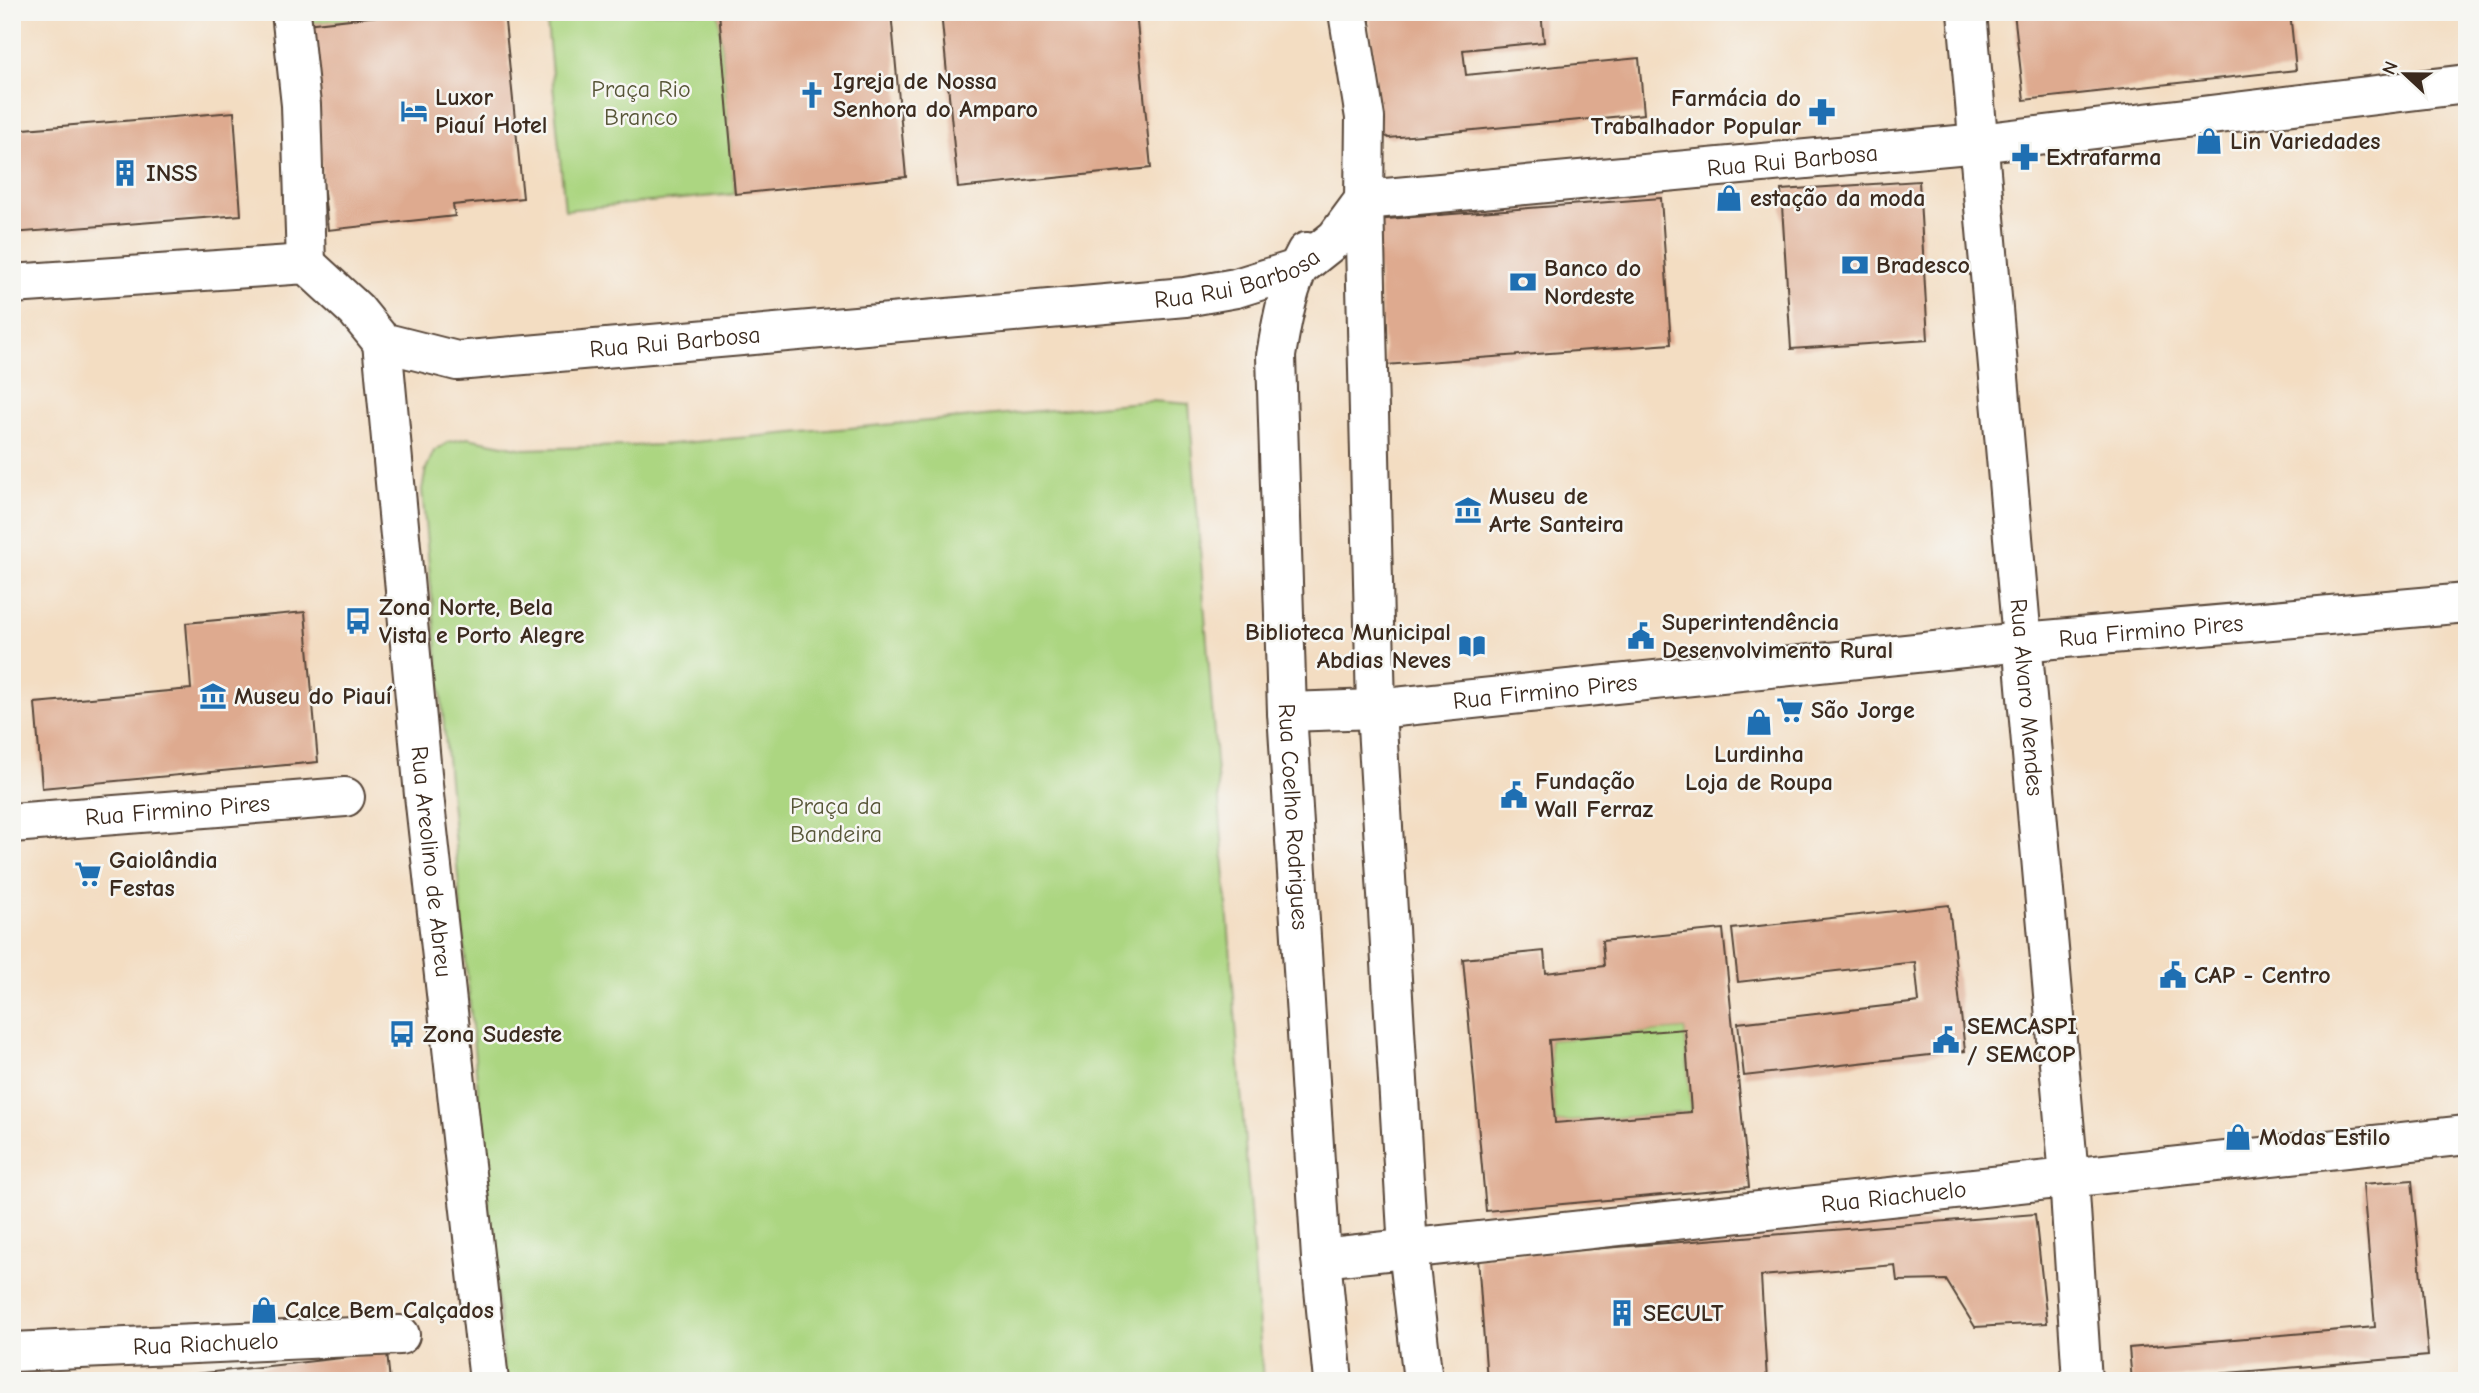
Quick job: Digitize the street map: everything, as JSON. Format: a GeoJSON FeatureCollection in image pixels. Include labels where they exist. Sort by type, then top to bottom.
{"type":"FeatureCollection","features":[{"type":"Feature","properties":{"kind":"street"},"geometry":{"type":"LineString","coordinates":[[291,12],[301,105],[306,264],[356,310],[382,342]]}},
{"type":"Feature","properties":{"kind":"street","name":"Rua Coelho Rodrigues"},"geometry":{"type":"LineString","coordinates":[[1348,12],[1365,118],[1364,200],[1377,709]]}},
{"type":"Feature","properties":{"kind":"street","name":"Rua Alvaro Mendes"},"geometry":{"type":"LineString","coordinates":[[1968,12],[2069,1177],[2082,1381]]}},
{"type":"Feature","properties":{"kind":"street","name":"Rua Rui Barbosa"},"geometry":{"type":"LineString","coordinates":[[382,342],[457,360],[1185,297],[1236,288],[1297,269],[1336,239],[1364,200],[1979,143],[2467,84]]}},
{"type":"Feature","properties":{"kind":"street","name":"Rua Coelho Rodrigues"},"geometry":{"type":"LineString","coordinates":[[1333,1381],[1321,1258],[1287,712],[1276,356],[1285,301],[1297,269],[1364,146]]}},
{"type":"Feature","properties":{"kind":"street"},"geometry":{"type":"LineString","coordinates":[[12,284],[306,264]]}},
{"type":"Feature","properties":{"kind":"street","name":"Rua Areolino de Abreu"},"geometry":{"type":"LineString","coordinates":[[382,342],[424,795],[489,1381]]}},
{"type":"Feature","properties":{"kind":"street","name":"Rua Firmino Pires"},"geometry":{"type":"LineString","coordinates":[[1287,712],[1377,709],[2021,642],[2467,603]]}},
{"type":"Feature","properties":{"kind":"street"},"geometry":{"type":"LineString","coordinates":[[1377,709],[1408,1250],[1423,1381]]}},
{"type":"Feature","properties":{"kind":"street","name":"Rua Firmino Pires"},"geometry":{"type":"LineString","coordinates":[[12,822],[345,797]]}},
{"type":"Feature","properties":{"kind":"street","name":"Rua Riachuelo"},"geometry":{"type":"LineString","coordinates":[[1321,1258],[2467,1135]]}},
{"type":"Feature","properties":{"kind":"street","name":"Rua Riachuelo"},"geometry":{"type":"LineString","coordinates":[[12,1352],[400,1335]]}},
{"type":"Feature","properties":{"kind":"green space"},"geometry":{"type":"Polygon","coordinates":[[[304,12],[413,12],[306,24],[304,12]]]}},
{"type":"Feature","properties":{"kind":"green space","name":"Praça Rio Branco"},"geometry":{"type":"Polygon","coordinates":[[[546,12],[719,12],[735,194],[565,210],[546,12]]]}},
{"type":"Feature","properties":{"kind":"green space","name":"Praça da Bandeira"},"geometry":{"type":"Polygon","coordinates":[[[1152,401],[1189,404],[1263,1381],[505,1381],[422,490],[426,469],[434,451],[449,442],[468,438],[524,449],[660,445],[1152,401]]]}},
{"type":"Feature","properties":{"kind":"green space"},"geometry":{"type":"Polygon","coordinates":[[[1685,1029],[1691,1112],[1555,1123],[1549,1040],[1685,1029]]]}},
{"type":"Feature","properties":{"kind":"building","name":"Luxor Piauí Hotel"},"geometry":{"type":"Polygon","coordinates":[[[413,12],[504,12],[523,198],[453,205],[455,216],[328,230],[306,24],[413,12]]]}},
{"type":"Feature","properties":{"kind":"building","name":"Igreja de Nossa Senhora do Amparo"},"geometry":{"type":"Polygon","coordinates":[[[719,12],[891,12],[906,177],[735,194],[719,12]]]}},
{"type":"Feature","properties":{"kind":"building"},"geometry":{"type":"Polygon","coordinates":[[[941,12],[1136,12],[1151,168],[958,188],[941,12]]]}},
{"type":"Feature","properties":{"kind":"building"},"geometry":{"type":"Polygon","coordinates":[[[1369,12],[1541,12],[1544,42],[1463,50],[1466,75],[1639,58],[1644,114],[1389,138],[1380,133],[1369,12]]]}},
{"type":"Feature","properties":{"kind":"building"},"geometry":{"type":"Polygon","coordinates":[[[2014,12],[2290,12],[2296,70],[2024,100],[2014,12]]]}},
{"type":"Feature","properties":{"kind":"building","name":"INSS"},"geometry":{"type":"Polygon","coordinates":[[[234,112],[241,215],[12,233],[12,130],[234,112]]]}},
{"type":"Feature","properties":{"kind":"building","name":"Bradesco"},"geometry":{"type":"Polygon","coordinates":[[[1919,181],[1928,340],[1791,349],[1781,190],[1919,181]]]}},
{"type":"Feature","properties":{"kind":"building","name":"Banco do Nordeste"},"geometry":{"type":"Polygon","coordinates":[[[1661,198],[1671,344],[1385,365],[1374,220],[1661,198]]]}},
{"type":"Feature","properties":{"kind":"building","name":"Museu do Piauí"},"geometry":{"type":"Polygon","coordinates":[[[305,612],[318,762],[42,788],[35,703],[191,689],[186,623],[305,612]]]}},
{"type":"Feature","properties":{"kind":"building"},"geometry":{"type":"Polygon","coordinates":[[[1949,905],[1965,1051],[1744,1076],[1738,1023],[1919,1002],[1915,962],[1738,982],[1732,929],[1949,905]]]}},
{"type":"Feature","properties":{"kind":"building"},"geometry":{"type":"Polygon","coordinates":[[[1723,929],[1749,1187],[1486,1211],[1463,959],[1544,951],[1546,973],[1604,966],[1602,941],[1723,929]],[[1685,1029],[1549,1040],[1555,1123],[1691,1112],[1685,1029]]]}},
{"type":"Feature","properties":{"kind":"building"},"geometry":{"type":"Polygon","coordinates":[[[2412,1180],[2428,1356],[2132,1381],[2129,1348],[2375,1327],[2363,1184],[2412,1180]]]}},
{"type":"Feature","properties":{"kind":"building","name":"SECULT"},"geometry":{"type":"Polygon","coordinates":[[[2035,1214],[2047,1323],[1975,1327],[1946,1280],[1897,1281],[1895,1265],[1761,1276],[1767,1381],[1487,1381],[1478,1258],[2035,1214]]]}},
{"type":"Feature","properties":{"kind":"building"},"geometry":{"type":"Polygon","coordinates":[[[387,1353],[390,1381],[150,1381],[150,1379],[387,1353]]]}},
{"type":"Feature","properties":{"kind":"place","name":"Igreja de Nossa Senhora do Amparo"},"geometry":{"type":"Point","coordinates":[812,95]}},
{"type":"Feature","properties":{"kind":"place","name":"Luxor Piauí Hotel"},"geometry":{"type":"Point","coordinates":[414,111]}},
{"type":"Feature","properties":{"kind":"place","name":"Farmácia do Trabalhador Popular"},"geometry":{"type":"Point","coordinates":[1822,112]}},
{"type":"Feature","properties":{"kind":"place","name":"Lin Variedades"},"geometry":{"type":"Point","coordinates":[2209,141]}},
{"type":"Feature","properties":{"kind":"place","name":"Extrafarma"},"geometry":{"type":"Point","coordinates":[2025,157]}},
{"type":"Feature","properties":{"kind":"place","name":"INSS"},"geometry":{"type":"Point","coordinates":[125,173]}},
{"type":"Feature","properties":{"kind":"place","name":"estação da moda"},"geometry":{"type":"Point","coordinates":[1729,198]}},
{"type":"Feature","properties":{"kind":"place","name":"Bradesco"},"geometry":{"type":"Point","coordinates":[1855,265]}},
{"type":"Feature","properties":{"kind":"place","name":"Banco do Nordeste"},"geometry":{"type":"Point","coordinates":[1523,282]}},
{"type":"Feature","properties":{"kind":"place","name":"Museu de Arte Santeira"},"geometry":{"type":"Point","coordinates":[1468,510]}},
{"type":"Feature","properties":{"kind":"place","name":"Zona Norte, Bela Vista e Porto Alegre"},"geometry":{"type":"Point","coordinates":[358,621]}},
{"type":"Feature","properties":{"kind":"place","name":"Superintendência Desenvolvimento Rural"},"geometry":{"type":"Point","coordinates":[1641,636]}},
{"type":"Feature","properties":{"kind":"place","name":"Biblioteca Municipal Abdias Neves"},"geometry":{"type":"Point","coordinates":[1472,646]}},
{"type":"Feature","properties":{"kind":"place","name":"Museu do Piauí"},"geometry":{"type":"Point","coordinates":[213,696]}},
{"type":"Feature","properties":{"kind":"place","name":"São Jorge"},"geometry":{"type":"Point","coordinates":[1790,710]}},
{"type":"Feature","properties":{"kind":"place","name":"Lurdinha Loja de Roupa"},"geometry":{"type":"Point","coordinates":[1759,722]}},
{"type":"Feature","properties":{"kind":"place","name":"Fundação Wall Ferraz"},"geometry":{"type":"Point","coordinates":[1514,795]}},
{"type":"Feature","properties":{"kind":"place","name":"Gaiolândia Festas"},"geometry":{"type":"Point","coordinates":[88,874]}},
{"type":"Feature","properties":{"kind":"place","name":"CAP - Centro"},"geometry":{"type":"Point","coordinates":[2173,975]}},
{"type":"Feature","properties":{"kind":"place","name":"Zona Sudeste"},"geometry":{"type":"Point","coordinates":[402,1034]}},
{"type":"Feature","properties":{"kind":"place","name":"SEMCASPI / SEMCOP"},"geometry":{"type":"Point","coordinates":[1946,1040]}},
{"type":"Feature","properties":{"kind":"place","name":"Modas Estilo"},"geometry":{"type":"Point","coordinates":[2238,1137]}},
{"type":"Feature","properties":{"kind":"place","name":"Calce Bem Calçados"},"geometry":{"type":"Point","coordinates":[264,1310]}},
{"type":"Feature","properties":{"kind":"place","name":"SECULT"},"geometry":{"type":"Point","coordinates":[1622,1313]}}]}
